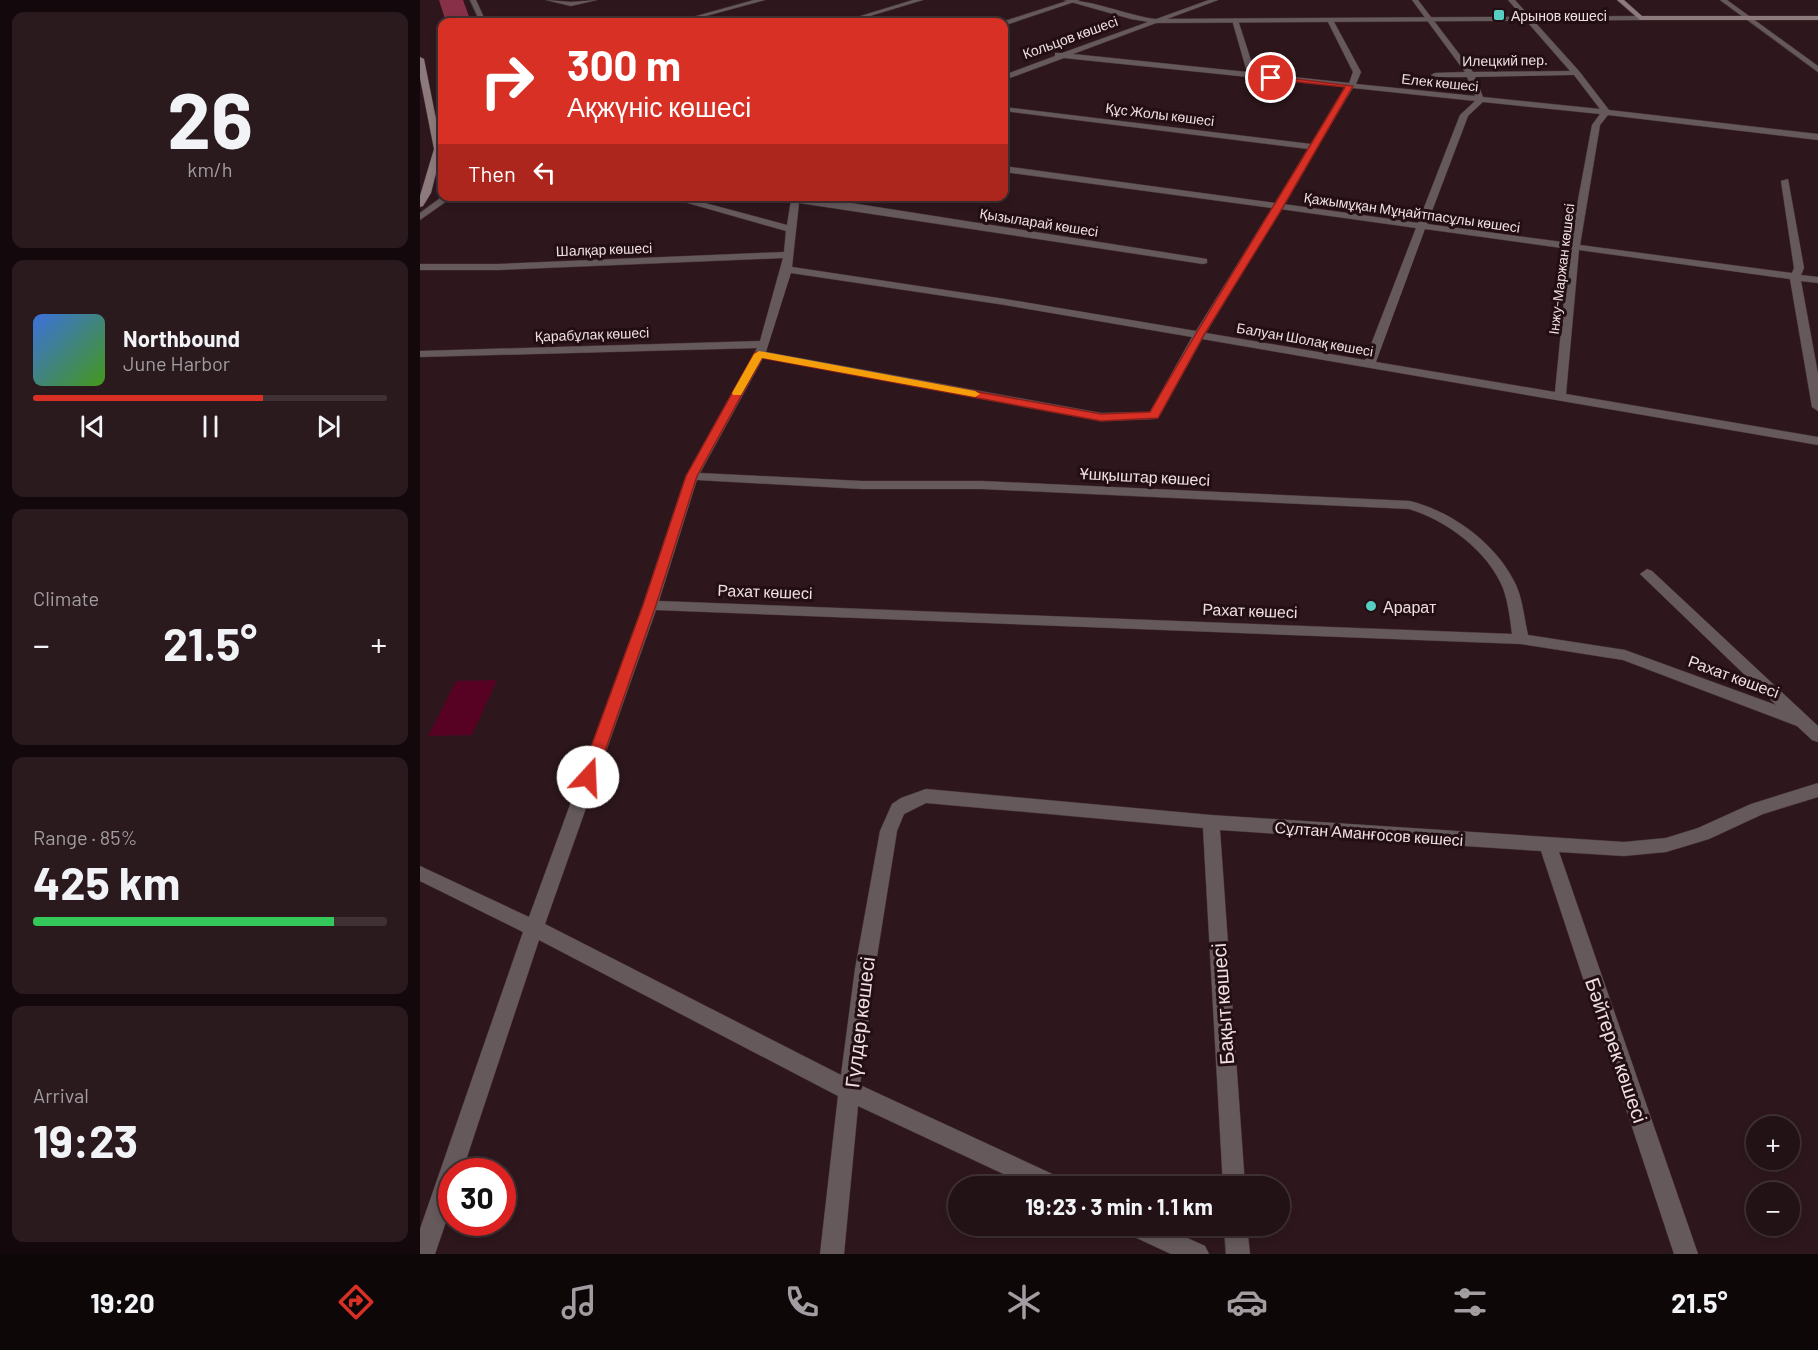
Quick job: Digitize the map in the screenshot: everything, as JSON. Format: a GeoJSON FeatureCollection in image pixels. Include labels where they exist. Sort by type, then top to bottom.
{"type":"FeatureCollection","features":[{"type":"Feature","properties":{"kind":"main road"},"geometry":{"type":"LineString","coordinates":[[1620,0],[1640,18],[1818,18]]}},
{"type":"Feature","properties":{"kind":"main road"},"geometry":{"type":"LineString","coordinates":[[420,59],[438,127]]}},
{"type":"Feature","properties":{"kind":"main road"},"geometry":{"type":"LineString","coordinates":[[421,202],[438,148]]}},
{"type":"Feature","properties":{"kind":"street"},"geometry":{"type":"LineString","coordinates":[[473,0],[481,18]]}},
{"type":"Feature","properties":{"kind":"street"},"geometry":{"type":"LineString","coordinates":[[549,0],[572,4],[594,0]]}},
{"type":"Feature","properties":{"kind":"street"},"geometry":{"type":"LineString","coordinates":[[693,18],[762,0]]}},
{"type":"Feature","properties":{"kind":"street"},"geometry":{"type":"LineString","coordinates":[[858,18],[920,0]]}},
{"type":"Feature","properties":{"kind":"street"},"geometry":{"type":"LineString","coordinates":[[1008,23],[1072,0],[1133,18],[1155,21],[1640,18]]}},
{"type":"Feature","properties":{"kind":"street","name":"Кольцов көшесі"},"geometry":{"type":"LineString","coordinates":[[1008,75],[1058,55],[1215,0]]}},
{"type":"Feature","properties":{"kind":"street"},"geometry":{"type":"LineString","coordinates":[[1369,365],[1464,115],[1480,100],[1470,74],[1415,0]]}},
{"type":"Feature","properties":{"kind":"street"},"geometry":{"type":"LineString","coordinates":[[1511,0],[1576,73],[1606,112]]}},
{"type":"Feature","properties":{"kind":"street"},"geometry":{"type":"LineString","coordinates":[[1723,0],[1818,70]]}},
{"type":"Feature","properties":{"kind":"street"},"geometry":{"type":"LineString","coordinates":[[1235,20],[1252,76]]}},
{"type":"Feature","properties":{"kind":"street"},"geometry":{"type":"LineString","coordinates":[[1199,335],[1279,207],[1357,72],[1330,20]]}},
{"type":"Feature","properties":{"kind":"street","name":"Елек көшесі"},"geometry":{"type":"LineString","coordinates":[[1058,55],[1606,112],[1818,137]]}},
{"type":"Feature","properties":{"kind":"street","name":"Илецкий пер."},"geometry":{"type":"LineString","coordinates":[[1435,75],[1576,73]]}},
{"type":"Feature","properties":{"kind":"street"},"geometry":{"type":"LineString","coordinates":[[1412,103],[1416,93]]}},
{"type":"Feature","properties":{"kind":"street","name":"Құс Жолы көшесі"},"geometry":{"type":"LineString","coordinates":[[1008,109],[1312,147]]}},
{"type":"Feature","properties":{"kind":"street","name":"Інжу-Маржан көшесі"},"geometry":{"type":"LineString","coordinates":[[1560,398],[1574,248],[1596,125],[1606,112]]}},
{"type":"Feature","properties":{"kind":"street","name":"Қажымұқан Мұңайтпасұлы көшесі"},"geometry":{"type":"LineString","coordinates":[[1008,170],[1818,280]]}},
{"type":"Feature","properties":{"kind":"street"},"geometry":{"type":"LineString","coordinates":[[1785,181],[1799,268],[1795,277],[1818,407]]}},
{"type":"Feature","properties":{"kind":"street"},"geometry":{"type":"LineString","coordinates":[[420,217],[443,201]]}},
{"type":"Feature","properties":{"kind":"street"},"geometry":{"type":"LineString","coordinates":[[687,201],[791,229]]}},
{"type":"Feature","properties":{"kind":"street"},"geometry":{"type":"LineString","coordinates":[[423,1254],[534,928],[650,605],[692,476],[762,349],[787,269],[796,201]]}},
{"type":"Feature","properties":{"kind":"street","name":"Қызыларай көшесі"},"geometry":{"type":"LineString","coordinates":[[820,201],[1203,261]]}},
{"type":"Feature","properties":{"kind":"street","name":"Шалқар көшесі"},"geometry":{"type":"LineString","coordinates":[[420,267],[498,267],[789,255]]}},
{"type":"Feature","properties":{"kind":"street","name":"Балуан Шолақ көшесі"},"geometry":{"type":"LineString","coordinates":[[787,269],[1005,302],[1818,441]]}},
{"type":"Feature","properties":{"kind":"street","name":"Қарабұлақ көшесі"},"geometry":{"type":"LineString","coordinates":[[420,354],[762,349],[1101,417],[1121,418],[1154,415],[1199,335]]}},
{"type":"Feature","properties":{"kind":"street","name":"Ұшқыштар көшесі"},"geometry":{"type":"LineString","coordinates":[[692,476],[862,485],[1011,486],[1281,498],[1415,507],[1447,521],[1474,543],[1500,570],[1512,593],[1521,639]]}},
{"type":"Feature","properties":{"kind":"street"},"geometry":{"type":"LineString","coordinates":[[1647,574],[1818,736]]}},
{"type":"Feature","properties":{"kind":"street","name":"Рахат көшесі"},"geometry":{"type":"LineString","coordinates":[[650,605],[1521,639],[1625,655],[1801,721]]}},
{"type":"Feature","properties":{"kind":"street","name":"Сұлтан Аманғосов көшесі"},"geometry":{"type":"LineString","coordinates":[[911,800],[926,796],[1211,822],[1624,849],[1666,845],[1703,834],[1757,809],[1818,790]]}},
{"type":"Feature","properties":{"kind":"street","name":"Гүлдер көшесі"},"geometry":{"type":"LineString","coordinates":[[832,1254],[865,965],[891,823],[898,810],[911,800]]}},
{"type":"Feature","properties":{"kind":"street","name":"Бақыт көшесі"},"geometry":{"type":"LineString","coordinates":[[1211,822],[1233,1176]]}},
{"type":"Feature","properties":{"kind":"street","name":"Бәйтерек көшесі"},"geometry":{"type":"LineString","coordinates":[[1548,845],[1686,1254]]}},
{"type":"Feature","properties":{"kind":"street"},"geometry":{"type":"LineString","coordinates":[[420,873],[534,928],[850,1091],[1032,1176]]}},
{"type":"Feature","properties":{"kind":"street"},"geometry":{"type":"LineString","coordinates":[[1158,1236],[1197,1254]]}},
{"type":"Feature","properties":{"kind":"street"},"geometry":{"type":"LineString","coordinates":[[1237,1236],[1238,1254]]}},
{"type":"Feature","properties":{"kind":"shaded area"},"geometry":{"type":"Polygon","coordinates":[[[439,0],[463,0],[470,18],[445,18],[439,0]]]}},
{"type":"Feature","properties":{"kind":"shaded area"},"geometry":{"type":"Polygon","coordinates":[[[497,680],[472,735],[428,736],[456,681],[497,680]]]}},
{"type":"Feature","properties":{"kind":"slow traffic"},"geometry":{"type":"LineString","coordinates":[[737,393],[759,354],[975,394]]}},
{"type":"Feature","properties":{"kind":"place","name":"Арынов көшесі"},"geometry":{"type":"Point","coordinates":[1499,15]}},
{"type":"Feature","properties":{"kind":"place","name":"Арарат"},"geometry":{"type":"Point","coordinates":[1371,606]}},
{"type":"Feature","properties":{"kind":"route"},"geometry":{"type":"LineString","coordinates":[[588,777],[650,605],[651,596],[692,476],[759,354],[1101,417],[1154,415],[1199,335],[1279,207],[1349,86],[1271,78]]}}]}
